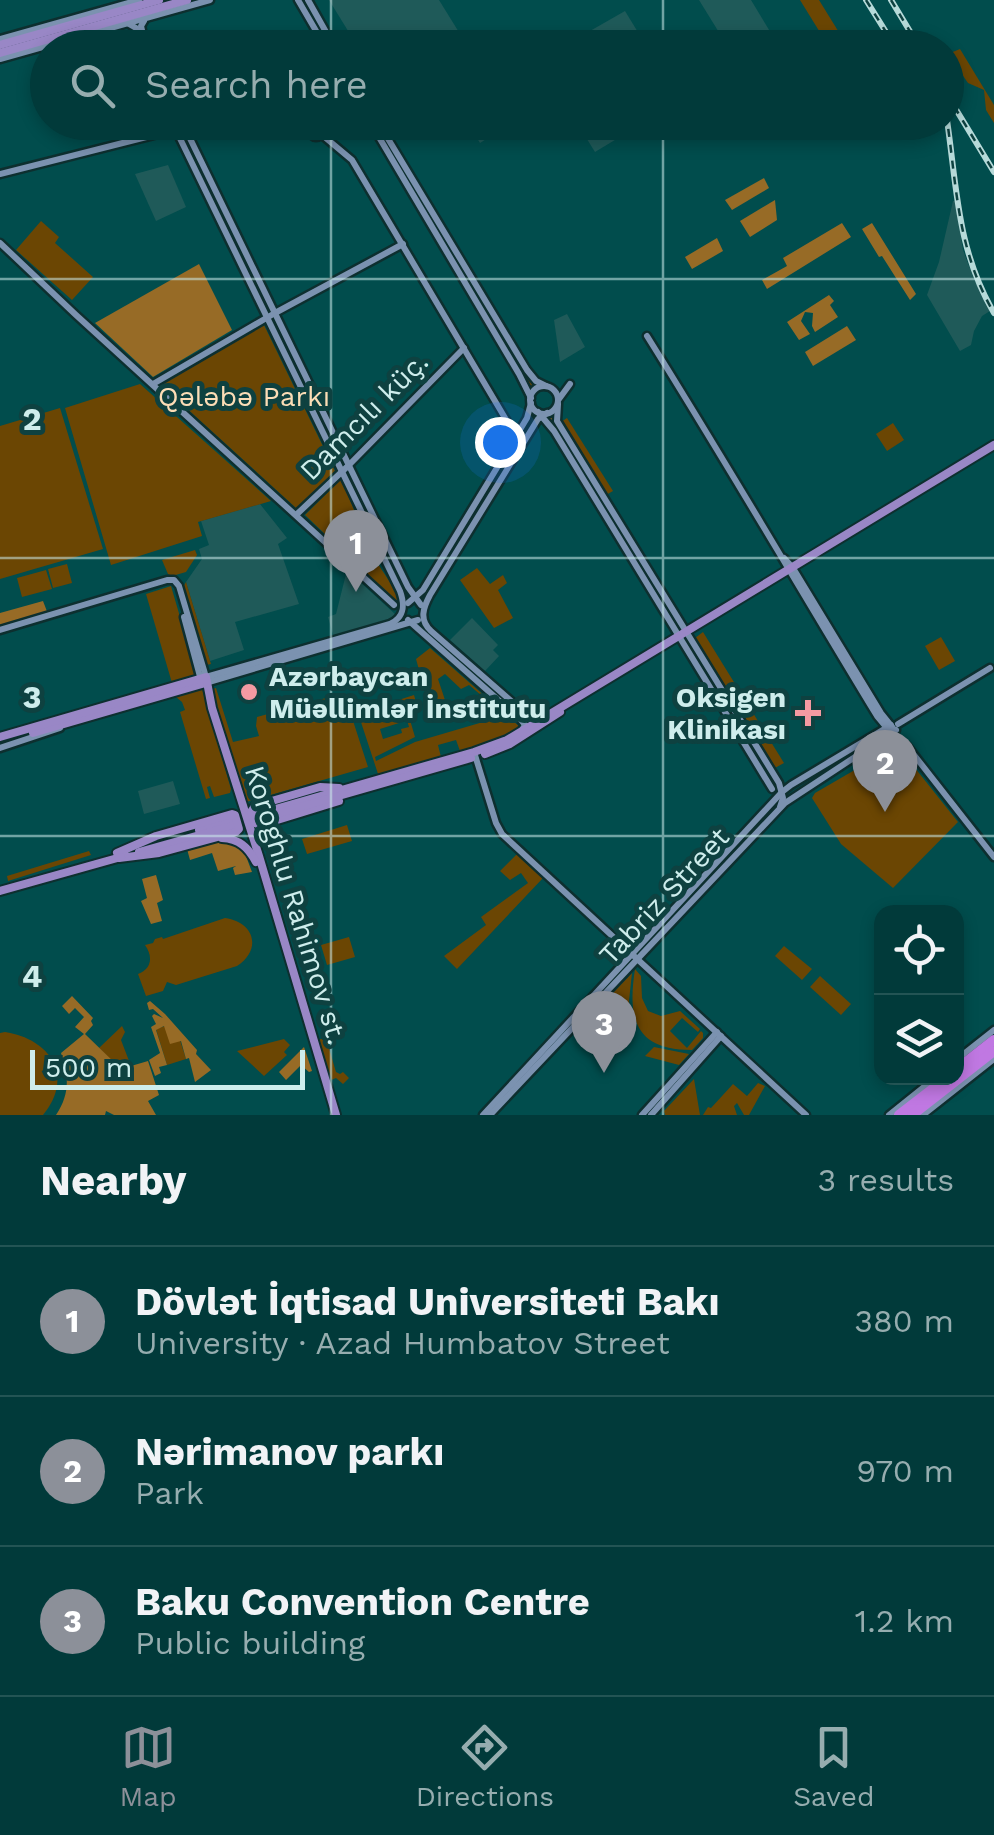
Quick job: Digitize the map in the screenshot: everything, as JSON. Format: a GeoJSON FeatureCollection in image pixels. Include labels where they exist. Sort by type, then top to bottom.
{"type":"FeatureCollection","features":[{"type":"Feature","properties":{"kind":"highway"},"geometry":{"type":"LineString","coordinates":[[964,1064],[994,1040]]}},
{"type":"Feature","properties":{"kind":"highway"},"geometry":{"type":"LineString","coordinates":[[912,1115],[994,1051]]}},
{"type":"Feature","properties":{"kind":"highway"},"geometry":{"type":"LineString","coordinates":[[899,1115],[938,1085]]}},
{"type":"Feature","properties":{"kind":"main road"},"geometry":{"type":"LineString","coordinates":[[100,21],[159,0]]}},
{"type":"Feature","properties":{"kind":"main road"},"geometry":{"type":"LineString","coordinates":[[66,30],[188,0]]}},
{"type":"Feature","properties":{"kind":"main road"},"geometry":{"type":"LineString","coordinates":[[106,30],[210,0]]}},
{"type":"Feature","properties":{"kind":"main road"},"geometry":{"type":"LineString","coordinates":[[33,30],[134,1]]}},
{"type":"Feature","properties":{"kind":"main road"},"geometry":{"type":"LineString","coordinates":[[304,2],[317,30]]}},
{"type":"Feature","properties":{"kind":"main road"},"geometry":{"type":"LineString","coordinates":[[304,2],[323,30]]}},
{"type":"Feature","properties":{"kind":"main road"},"geometry":{"type":"LineString","coordinates":[[142,30],[146,19]]}},
{"type":"Feature","properties":{"kind":"main road"},"geometry":{"type":"LineString","coordinates":[[128,24],[137,30]]}},
{"type":"Feature","properties":{"kind":"main road"},"geometry":{"type":"LineString","coordinates":[[50,30],[84,25]]}},
{"type":"Feature","properties":{"kind":"main road"},"geometry":{"type":"LineString","coordinates":[[73,30],[84,25]]}},
{"type":"Feature","properties":{"kind":"main road"},"geometry":{"type":"LineString","coordinates":[[0,49],[16,35],[30,31]]}},
{"type":"Feature","properties":{"kind":"main road"},"geometry":{"type":"LineString","coordinates":[[16,35],[30,33]]}},
{"type":"Feature","properties":{"kind":"main road"},"geometry":{"type":"LineString","coordinates":[[0,49],[30,40]]}},
{"type":"Feature","properties":{"kind":"main road"},"geometry":{"type":"LineString","coordinates":[[0,49],[30,51]]}},
{"type":"Feature","properties":{"kind":"main road"},"geometry":{"type":"LineString","coordinates":[[21,53],[30,49]]}},
{"type":"Feature","properties":{"kind":"main road"},"geometry":{"type":"LineString","coordinates":[[0,174],[127,140]]}},
{"type":"Feature","properties":{"kind":"main road"},"geometry":{"type":"LineString","coordinates":[[185,140],[407,610]]}},
{"type":"Feature","properties":{"kind":"main road"},"geometry":{"type":"LineString","coordinates":[[186,140],[408,587],[407,610]]}},
{"type":"Feature","properties":{"kind":"main road"},"geometry":{"type":"LineString","coordinates":[[329,140],[352,160],[518,433]]}},
{"type":"Feature","properties":{"kind":"main road"},"geometry":{"type":"LineString","coordinates":[[381,140],[531,400],[778,788],[783,800],[780,808]]}},
{"type":"Feature","properties":{"kind":"main road"},"geometry":{"type":"LineString","coordinates":[[389,140],[529,374],[557,393],[557,421],[683,635]]}},
{"type":"Feature","properties":{"kind":"main road"},"geometry":{"type":"LineString","coordinates":[[0,243],[523,717],[544,716]]}},
{"type":"Feature","properties":{"kind":"main road"},"geometry":{"type":"LineString","coordinates":[[154,384],[403,244]]}},
{"type":"Feature","properties":{"kind":"main road"},"geometry":{"type":"LineString","coordinates":[[648,336],[884,717],[994,856]]}},
{"type":"Feature","properties":{"kind":"main road","name":"Damcılı küç."},"geometry":{"type":"LineString","coordinates":[[296,515],[350,466],[464,348]]}},
{"type":"Feature","properties":{"kind":"main road"},"geometry":{"type":"LineString","coordinates":[[407,610],[518,433],[536,388],[570,384],[554,410],[542,414],[530,431],[422,609],[424,624],[431,632],[523,717],[525,726],[521,730]]}},
{"type":"Feature","properties":{"kind":"main road"},"geometry":{"type":"LineString","coordinates":[[530,431],[544,426],[554,432]]}},
{"type":"Feature","properties":{"kind":"main road"},"geometry":{"type":"LineString","coordinates":[[258,816],[320,787],[343,789],[498,744],[792,572],[994,447]]}},
{"type":"Feature","properties":{"kind":"main road"},"geometry":{"type":"LineString","coordinates":[[792,572],[892,728]]}},
{"type":"Feature","properties":{"kind":"main road"},"geometry":{"type":"LineString","coordinates":[[0,632],[166,580],[174,582],[204,680]]}},
{"type":"Feature","properties":{"kind":"main road"},"geometry":{"type":"LineString","coordinates":[[407,610],[422,609]]}},
{"type":"Feature","properties":{"kind":"main road"},"geometry":{"type":"LineString","coordinates":[[0,740],[44,720],[73,718],[158,696],[407,610],[422,609]]}},
{"type":"Feature","properties":{"kind":"main road"},"geometry":{"type":"LineString","coordinates":[[239,797],[258,816],[333,803],[356,791],[515,741],[683,635]]}},
{"type":"Feature","properties":{"kind":"main road","name":"Tabriz Street"},"geometry":{"type":"LineString","coordinates":[[486,1115],[772,802],[778,788],[892,728],[990,668]]}},
{"type":"Feature","properties":{"kind":"main road"},"geometry":{"type":"LineString","coordinates":[[0,740],[52,732],[73,718],[204,680]]}},
{"type":"Feature","properties":{"kind":"main road","name":"Koroghlu Rahimov st."},"geometry":{"type":"LineString","coordinates":[[204,680],[333,1115]]}},
{"type":"Feature","properties":{"kind":"main road"},"geometry":{"type":"LineString","coordinates":[[158,696],[174,699]]}},
{"type":"Feature","properties":{"kind":"main road","name":"Tabriz Street"},"geometry":{"type":"LineString","coordinates":[[634,956],[780,808],[800,791],[873,747],[892,728]]}},
{"type":"Feature","properties":{"kind":"main road"},"geometry":{"type":"LineString","coordinates":[[873,747],[892,743],[908,748]]}},
{"type":"Feature","properties":{"kind":"main road"},"geometry":{"type":"LineString","coordinates":[[845,753],[853,754],[851,761]]}},
{"type":"Feature","properties":{"kind":"main road"},"geometry":{"type":"LineString","coordinates":[[474,754],[500,831],[806,1115]]}},
{"type":"Feature","properties":{"kind":"main road"},"geometry":{"type":"LineString","coordinates":[[778,788],[800,791],[801,778]]}},
{"type":"Feature","properties":{"kind":"main road"},"geometry":{"type":"LineString","coordinates":[[0,888],[118,856],[159,853],[207,840],[238,830],[235,815],[156,836],[118,856]]}},
{"type":"Feature","properties":{"kind":"main road"},"geometry":{"type":"LineString","coordinates":[[256,846],[258,816]]}},
{"type":"Feature","properties":{"kind":"main road","name":"Koroghlu Rahimov st."},"geometry":{"type":"LineString","coordinates":[[118,856],[236,820],[256,862],[333,1115]]}},
{"type":"Feature","properties":{"kind":"main road"},"geometry":{"type":"LineString","coordinates":[[207,840],[224,838],[238,842],[256,862]]}},
{"type":"Feature","properties":{"kind":"main road"},"geometry":{"type":"LineString","coordinates":[[702,1018],[708,1047]]}},
{"type":"Feature","properties":{"kind":"main road"},"geometry":{"type":"LineString","coordinates":[[964,1054],[994,1030]]}},
{"type":"Feature","properties":{"kind":"main road"},"geometry":{"type":"LineString","coordinates":[[642,1115],[719,1034]]}},
{"type":"Feature","properties":{"kind":"main road"},"geometry":{"type":"LineString","coordinates":[[708,1047],[731,1045]]}},
{"type":"Feature","properties":{"kind":"main road"},"geometry":{"type":"LineString","coordinates":[[923,1115],[994,1058]]}},
{"type":"Feature","properties":{"kind":"main road"},"geometry":{"type":"LineString","coordinates":[[651,1115],[682,1075]]}},
{"type":"Feature","properties":{"kind":"main road"},"geometry":{"type":"LineString","coordinates":[[890,1115],[926,1085]]}},
{"type":"Feature","properties":{"kind":"shaded area"},"geometry":{"type":"Polygon","coordinates":[[[329,0],[439,0],[458,30],[348,30],[329,0]]]}},
{"type":"Feature","properties":{"kind":"shaded area"},"geometry":{"type":"Polygon","coordinates":[[[699,0],[751,0],[769,30],[718,30],[699,0]]]}},
{"type":"Feature","properties":{"kind":"shaded area"},"geometry":{"type":"Polygon","coordinates":[[[625,11],[637,30],[592,30],[625,11]]]}},
{"type":"Feature","properties":{"kind":"shaded area"},"geometry":{"type":"Polygon","coordinates":[[[588,140],[615,140],[595,152],[588,140]]]}},
{"type":"Feature","properties":{"kind":"shaded area"},"geometry":{"type":"Polygon","coordinates":[[[168,165],[186,207],[156,221],[135,174],[168,165]]]}},
{"type":"Feature","properties":{"kind":"shaded area"},"geometry":{"type":"Polygon","coordinates":[[[764,178],[769,188],[732,210],[725,200],[764,178]]]}},
{"type":"Feature","properties":{"kind":"shaded area"},"geometry":{"type":"Polygon","coordinates":[[[775,200],[777,220],[750,237],[740,221],[775,200]]]}},
{"type":"Feature","properties":{"kind":"shaded area"},"geometry":{"type":"Polygon","coordinates":[[[953,201],[963,250],[990,311],[982,316],[971,345],[960,351],[927,295],[953,201]]]}},
{"type":"Feature","properties":{"kind":"shaded area"},"geometry":{"type":"Polygon","coordinates":[[[842,223],[851,237],[767,289],[762,280],[787,266],[783,258],[842,223]]]}},
{"type":"Feature","properties":{"kind":"shaded area"},"geometry":{"type":"Polygon","coordinates":[[[872,223],[916,294],[910,300],[862,229],[872,223]]]}},
{"type":"Feature","properties":{"kind":"shaded area"},"geometry":{"type":"Polygon","coordinates":[[[717,238],[723,251],[692,269],[685,257],[717,238]]]}},
{"type":"Feature","properties":{"kind":"shaded area"},"geometry":{"type":"Polygon","coordinates":[[[199,264],[232,330],[153,377],[95,323],[199,264]]]}},
{"type":"Feature","properties":{"kind":"shaded area"},"geometry":{"type":"Polygon","coordinates":[[[829,295],[838,317],[815,332],[813,313],[805,312],[801,321],[810,334],[799,340],[787,322],[829,295]]]}},
{"type":"Feature","properties":{"kind":"shaded area"},"geometry":{"type":"Polygon","coordinates":[[[567,314],[585,347],[560,362],[554,320],[567,314]]]}},
{"type":"Feature","properties":{"kind":"shaded area"},"geometry":{"type":"Polygon","coordinates":[[[847,326],[856,340],[813,366],[805,352],[847,326]]]}},
{"type":"Feature","properties":{"kind":"shaded area"},"geometry":{"type":"Polygon","coordinates":[[[553,415],[679,626],[676,627],[548,418],[553,415]]]}},
{"type":"Feature","properties":{"kind":"shaded area"},"geometry":{"type":"Polygon","coordinates":[[[260,504],[287,538],[278,544],[299,604],[235,622],[244,650],[210,661],[186,582],[202,559],[199,549],[209,545],[201,521],[260,504]]]}},
{"type":"Feature","properties":{"kind":"shaded area"},"geometry":{"type":"Polygon","coordinates":[[[347,570],[396,615],[392,620],[334,638],[328,617],[336,614],[347,570]]]}},
{"type":"Feature","properties":{"kind":"shaded area"},"geometry":{"type":"Polygon","coordinates":[[[43,601],[48,614],[0,628],[0,613],[43,601]]]}},
{"type":"Feature","properties":{"kind":"shaded area"},"geometry":{"type":"Polygon","coordinates":[[[472,618],[498,645],[493,650],[499,656],[485,671],[450,640],[472,618]]]}},
{"type":"Feature","properties":{"kind":"shaded area"},"geometry":{"type":"Polygon","coordinates":[[[173,781],[180,804],[144,814],[138,791],[173,781]]]}},
{"type":"Feature","properties":{"kind":"shaded area"},"geometry":{"type":"Polygon","coordinates":[[[214,842],[237,845],[252,872],[235,875],[236,866],[218,871],[212,853],[190,860],[187,849],[214,842]]]}},
{"type":"Feature","properties":{"kind":"shaded area"},"geometry":{"type":"Polygon","coordinates":[[[156,875],[163,900],[157,903],[162,921],[151,924],[141,901],[147,898],[142,879],[156,875]]]}},
{"type":"Feature","properties":{"kind":"shaded area"},"geometry":{"type":"Polygon","coordinates":[[[72,996],[93,1018],[93,1025],[85,1034],[118,1066],[148,1061],[159,1095],[148,1101],[156,1115],[114,1115],[106,1111],[105,1115],[56,1115],[67,1085],[61,1053],[84,1034],[75,1027],[84,1017],[75,1008],[69,1014],[62,1006],[72,996]]]}},
{"type":"Feature","properties":{"kind":"shaded area"},"geometry":{"type":"Polygon","coordinates":[[[150,1001],[211,1070],[195,1082],[181,1041],[170,1044],[164,1026],[156,1030],[167,1065],[159,1067],[161,1073],[155,1076],[149,1060],[160,1053],[151,1027],[156,1024],[152,1016],[163,1018],[149,1010],[150,1001]]]}},
{"type":"Feature","properties":{"kind":"shaded area"},"geometry":{"type":"Polygon","coordinates":[[[304,1047],[312,1071],[301,1065],[286,1080],[279,1072],[304,1047]]]}},
{"type":"Feature","properties":{"kind":"green space"},"geometry":{"type":"Polygon","coordinates":[[[800,0],[819,0],[838,30],[819,30],[800,0]]]}},
{"type":"Feature","properties":{"kind":"green space"},"geometry":{"type":"Polygon","coordinates":[[[964,56],[994,105],[994,123],[986,110],[984,90],[964,77],[964,56]]]}},
{"type":"Feature","properties":{"kind":"green space"},"geometry":{"type":"Polygon","coordinates":[[[186,140],[270,310],[267,311],[186,140]]]}},
{"type":"Feature","properties":{"kind":"green space"},"geometry":{"type":"Polygon","coordinates":[[[382,140],[534,386],[531,388],[382,140]]]}},
{"type":"Feature","properties":{"kind":"green space"},"geometry":{"type":"Polygon","coordinates":[[[41,221],[59,237],[55,243],[93,277],[72,300],[16,250],[41,221]]]}},
{"type":"Feature","properties":{"kind":"green space"},"geometry":{"type":"Polygon","coordinates":[[[276,322],[342,459],[340,463],[273,324],[276,322]]]}},
{"type":"Feature","properties":{"kind":"green space","name":"Qələbə Parkı"},"geometry":{"type":"Polygon","coordinates":[[[264,325],[335,471],[297,509],[161,385],[264,325]]]}},
{"type":"Feature","properties":{"kind":"green space"},"geometry":{"type":"Polygon","coordinates":[[[140,384],[271,501],[198,522],[202,536],[111,565],[65,408],[140,384]]]}},
{"type":"Feature","properties":{"kind":"green space"},"geometry":{"type":"Polygon","coordinates":[[[60,408],[103,549],[0,579],[0,426],[60,408]]]}},
{"type":"Feature","properties":{"kind":"green space"},"geometry":{"type":"Polygon","coordinates":[[[567,418],[613,491],[606,495],[561,422],[567,418]]]}},
{"type":"Feature","properties":{"kind":"green space"},"geometry":{"type":"Polygon","coordinates":[[[893,423],[904,440],[887,451],[876,434],[893,423]]]}},
{"type":"Feature","properties":{"kind":"green space"},"geometry":{"type":"Polygon","coordinates":[[[341,479],[368,543],[349,557],[305,515],[341,479]]]}},
{"type":"Feature","properties":{"kind":"green space"},"geometry":{"type":"Polygon","coordinates":[[[195,550],[197,555],[186,572],[168,574],[162,560],[195,550]]]}},
{"type":"Feature","properties":{"kind":"green space"},"geometry":{"type":"Polygon","coordinates":[[[67,564],[72,583],[53,588],[48,569],[67,564]]]}},
{"type":"Feature","properties":{"kind":"green space"},"geometry":{"type":"Polygon","coordinates":[[[378,564],[399,600],[394,600],[366,574],[378,564]]]}},
{"type":"Feature","properties":{"kind":"green space"},"geometry":{"type":"Polygon","coordinates":[[[477,568],[490,584],[503,575],[507,583],[498,590],[513,618],[494,628],[460,580],[477,568]]]}},
{"type":"Feature","properties":{"kind":"green space"},"geometry":{"type":"Polygon","coordinates":[[[46,570],[52,589],[22,597],[17,578],[46,570]]]}},
{"type":"Feature","properties":{"kind":"green space"},"geometry":{"type":"Polygon","coordinates":[[[186,582],[211,664],[206,665],[182,589],[186,582]]]}},
{"type":"Feature","properties":{"kind":"green space"},"geometry":{"type":"Polygon","coordinates":[[[171,586],[197,675],[172,683],[146,594],[171,586]]]}},
{"type":"Feature","properties":{"kind":"green space"},"geometry":{"type":"Polygon","coordinates":[[[703,632],[784,763],[773,769],[695,638],[703,632]]]}},
{"type":"Feature","properties":{"kind":"green space"},"geometry":{"type":"Polygon","coordinates":[[[941,637],[955,661],[939,670],[925,646],[941,637]]]}},
{"type":"Feature","properties":{"kind":"green space"},"geometry":{"type":"Polygon","coordinates":[[[430,648],[520,727],[501,738],[460,751],[456,740],[438,745],[441,757],[379,777],[358,713],[414,695],[418,709],[397,716],[399,723],[380,729],[383,739],[402,733],[410,720],[415,737],[375,757],[376,761],[415,742],[483,722],[478,702],[482,696],[469,685],[461,689],[445,674],[438,679],[445,700],[429,706],[416,659],[430,648]]]}},
{"type":"Feature","properties":{"kind":"green space"},"geometry":{"type":"Polygon","coordinates":[[[216,688],[233,742],[259,736],[257,717],[344,693],[368,767],[246,802],[212,689],[216,688]]]}},
{"type":"Feature","properties":{"kind":"green space"},"geometry":{"type":"Polygon","coordinates":[[[199,689],[231,789],[230,793],[214,797],[210,786],[207,787],[210,798],[206,799],[180,712],[185,710],[176,697],[199,689]]]}},
{"type":"Feature","properties":{"kind":"green space"},"geometry":{"type":"Polygon","coordinates":[[[897,750],[958,822],[893,888],[841,844],[812,798],[853,771],[897,750]]]}},
{"type":"Feature","properties":{"kind":"green space"},"geometry":{"type":"Polygon","coordinates":[[[347,825],[352,841],[307,854],[302,839],[347,825]]]}},
{"type":"Feature","properties":{"kind":"green space"},"geometry":{"type":"Polygon","coordinates":[[[89,851],[91,855],[8,881],[7,876],[89,851]]]}},
{"type":"Feature","properties":{"kind":"green space"},"geometry":{"type":"Polygon","coordinates":[[[517,854],[543,878],[457,969],[444,956],[486,925],[481,917],[528,883],[521,873],[510,880],[500,871],[517,854]]]}},
{"type":"Feature","properties":{"kind":"green space"},"geometry":{"type":"Polygon","coordinates":[[[225,918],[249,931],[252,945],[245,960],[176,985],[167,982],[163,991],[146,996],[138,974],[150,962],[145,945],[225,918]]]}},
{"type":"Feature","properties":{"kind":"green space"},"geometry":{"type":"Polygon","coordinates":[[[349,937],[355,957],[327,965],[321,945],[349,937]]]}},
{"type":"Feature","properties":{"kind":"green space"},"geometry":{"type":"Polygon","coordinates":[[[784,946],[812,969],[802,980],[775,956],[784,946]]]}},
{"type":"Feature","properties":{"kind":"green space"},"geometry":{"type":"Polygon","coordinates":[[[635,969],[641,976],[642,998],[648,1011],[661,1016],[680,1011],[700,1029],[698,1032],[682,1018],[670,1031],[687,1048],[703,1033],[692,1050],[658,1045],[640,1029],[633,1003],[635,969]]]}},
{"type":"Feature","properties":{"kind":"green space"},"geometry":{"type":"Polygon","coordinates":[[[632,973],[631,1017],[617,1032],[613,993],[632,973]]]}},
{"type":"Feature","properties":{"kind":"green space"},"geometry":{"type":"Polygon","coordinates":[[[820,976],[851,1004],[841,1015],[810,987],[820,976]]]}},
{"type":"Feature","properties":{"kind":"green space"},"geometry":{"type":"Polygon","coordinates":[[[122,1026],[125,1032],[121,1040],[131,1066],[118,1067],[99,1048],[122,1026]]]}},
{"type":"Feature","properties":{"kind":"green space"},"geometry":{"type":"Polygon","coordinates":[[[165,1026],[180,1040],[186,1059],[167,1065],[156,1029],[165,1026]]]}},
{"type":"Feature","properties":{"kind":"green space"},"geometry":{"type":"Polygon","coordinates":[[[0,1033],[34,1042],[53,1062],[57,1087],[43,1115],[0,1115],[0,1033]]]}},
{"type":"Feature","properties":{"kind":"green space"},"geometry":{"type":"Polygon","coordinates":[[[326,1038],[336,1072],[349,1078],[343,1084],[336,1078],[329,1081],[317,1040],[326,1038]]]}},
{"type":"Feature","properties":{"kind":"green space"},"geometry":{"type":"Polygon","coordinates":[[[284,1039],[290,1045],[284,1052],[287,1055],[264,1076],[237,1051],[284,1039]]]}},
{"type":"Feature","properties":{"kind":"green space"},"geometry":{"type":"Polygon","coordinates":[[[654,1047],[689,1054],[679,1065],[645,1056],[654,1047]]]}},
{"type":"Feature","properties":{"kind":"green space"},"geometry":{"type":"Polygon","coordinates":[[[694,1079],[700,1115],[665,1115],[664,1111],[694,1079]]]}},
{"type":"Feature","properties":{"kind":"green space"},"geometry":{"type":"Polygon","coordinates":[[[758,1083],[765,1086],[749,1115],[744,1115],[737,1103],[737,1115],[703,1115],[733,1084],[747,1096],[758,1083]]]}},
{"type":"Feature","properties":{"kind":"tunnel"},"geometry":{"type":"LineString","coordinates":[[235,825],[259,819]]}},
{"type":"Feature","properties":{"kind":"railway"},"geometry":{"type":"LineString","coordinates":[[866,0],[885,30]]}},
{"type":"Feature","properties":{"kind":"railway"},"geometry":{"type":"LineString","coordinates":[[891,0],[909,30]]}},
{"type":"Feature","properties":{"kind":"railway"},"geometry":{"type":"LineString","coordinates":[[964,123],[994,172]]}},
{"type":"Feature","properties":{"kind":"railway"},"geometry":{"type":"LineString","coordinates":[[949,140],[965,240],[981,289],[994,313]]}},
{"type":"Feature","properties":{"kind":"place","name":"Dövlət İqtisad Universiteti Bakı"},"geometry":{"type":"Point","coordinates":[356,592]}},
{"type":"Feature","properties":{"kind":"place","name":"Azərbaycan Müəllimlər İnstitutu"},"geometry":{"type":"Point","coordinates":[249,692]}},
{"type":"Feature","properties":{"kind":"place","name":"Oksigen Klinikası"},"geometry":{"type":"Point","coordinates":[808,713]}},
{"type":"Feature","properties":{"kind":"place","name":"Nərimanov parkı"},"geometry":{"type":"Point","coordinates":[885,812]}},
{"type":"Feature","properties":{"kind":"place","name":"Baku Convention Centre"},"geometry":{"type":"Point","coordinates":[604,1073]}}]}
